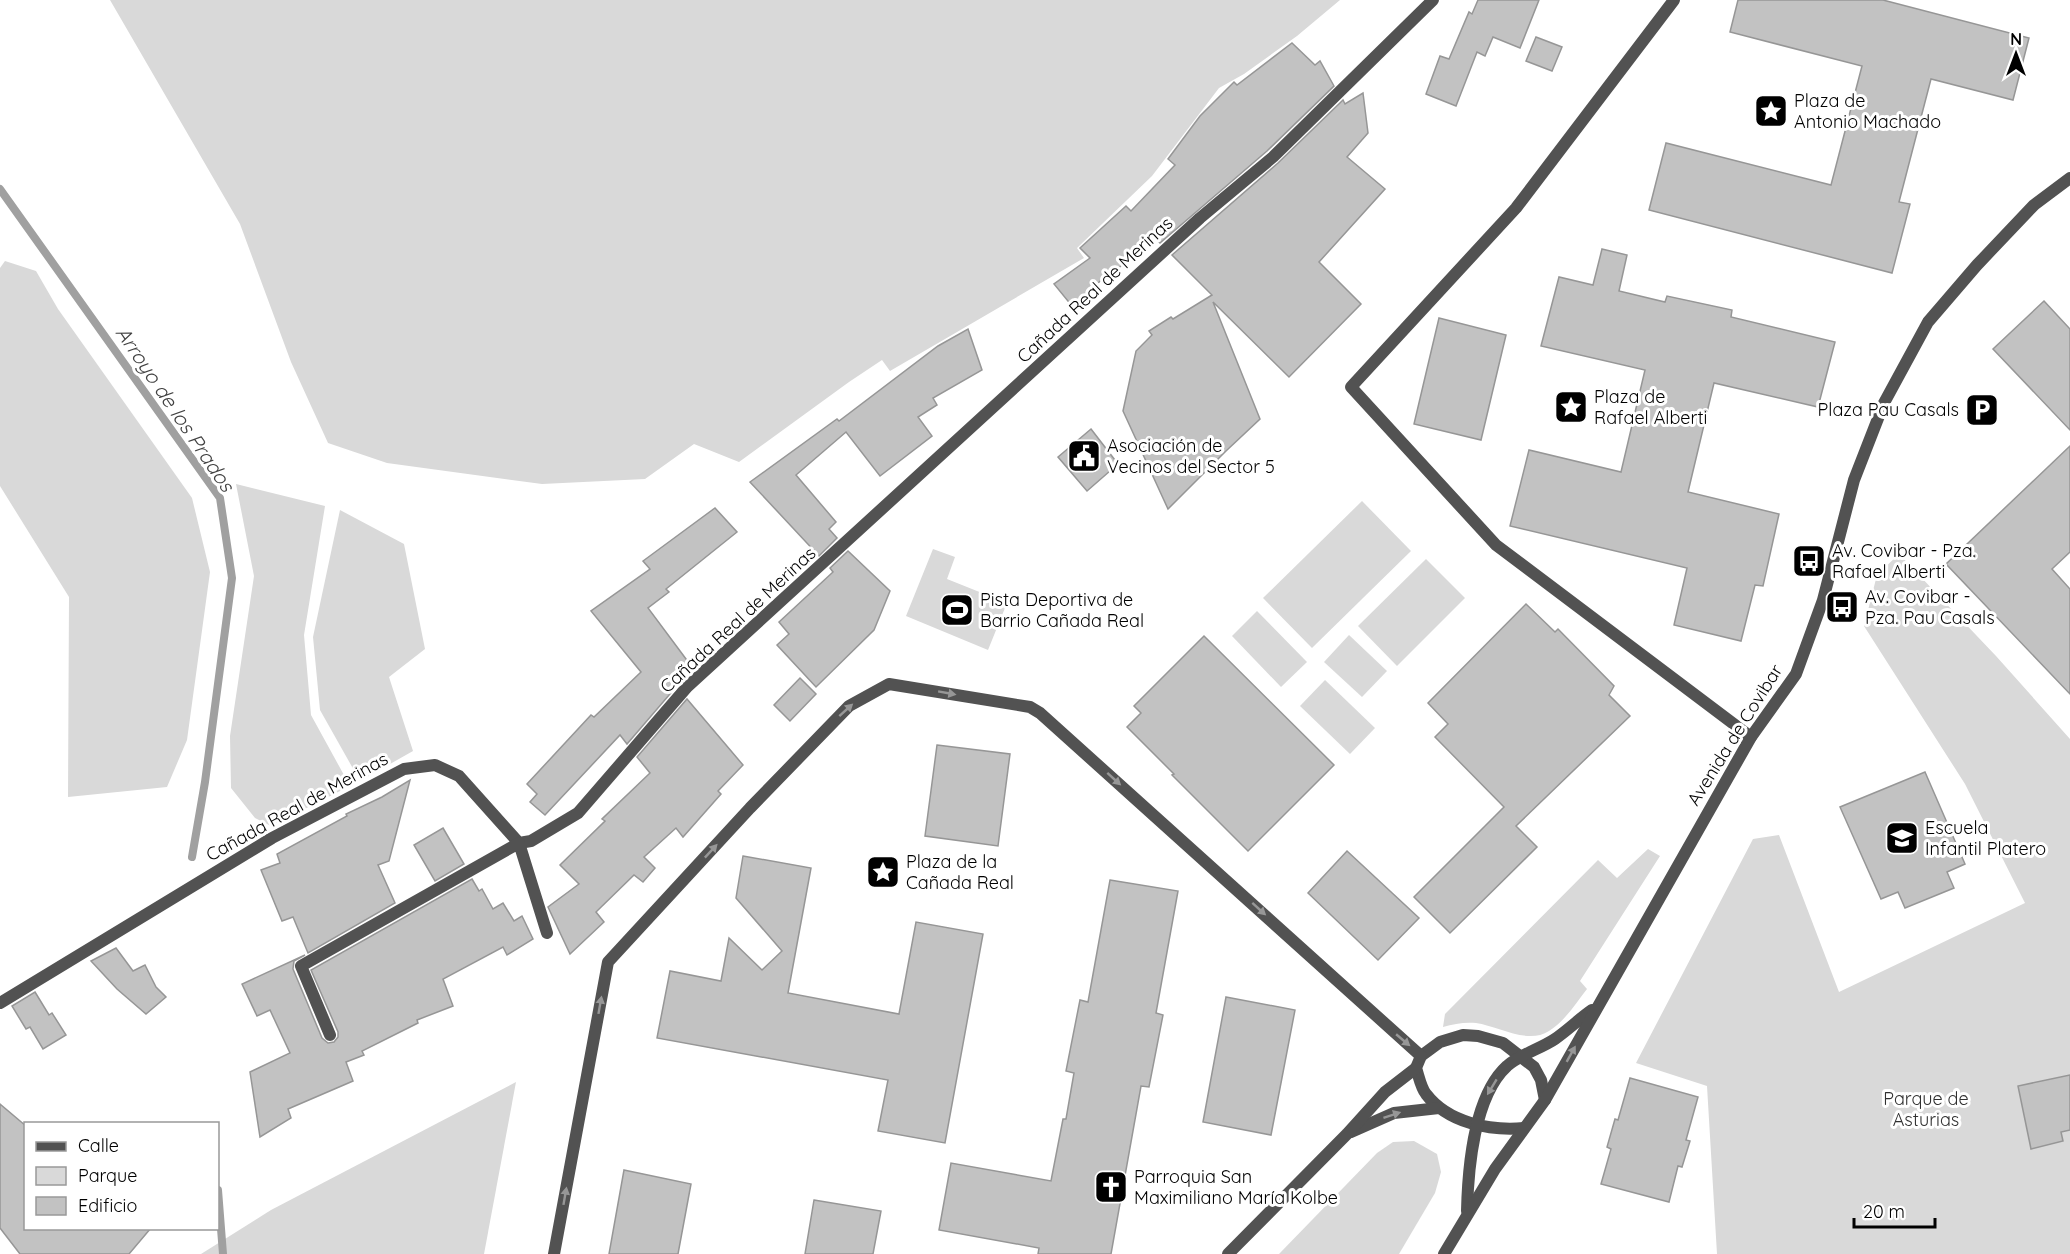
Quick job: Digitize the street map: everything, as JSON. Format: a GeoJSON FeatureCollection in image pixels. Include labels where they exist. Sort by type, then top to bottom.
{"type":"FeatureCollection","features":[{"type":"Feature","properties":{"kind":"street","name":"Cañada Real de Merinas"},"geometry":{"type":"LineString","coordinates":[[0,1003],[272,838],[404,769],[435,765],[459,776],[519,843],[531,841],[578,813],[687,687],[1200,218],[1273,157],[1433,0]]}},
{"type":"Feature","properties":{"kind":"street"},"geometry":{"type":"LineString","coordinates":[[1674,0],[1516,208],[1351,387],[1496,545],[1751,737]]}},
{"type":"Feature","properties":{"kind":"street","name":"Avenida de Covibar"},"geometry":{"type":"LineString","coordinates":[[1444,1254],[1467,1212],[1545,1100],[1751,737],[1796,674],[1826,591],[1854,480],[1884,403],[1928,322],[1977,265],[2034,205],[2070,178]]}},
{"type":"Feature","properties":{"kind":"street"},"geometry":{"type":"LineString","coordinates":[[554,1254],[608,962],[750,808],[849,706],[889,684],[1030,707],[1040,713],[1421,1056]]}},
{"type":"Feature","properties":{"kind":"street"},"geometry":{"type":"LineString","coordinates":[[330,1035],[301,966],[519,843],[547,933]]}},
{"type":"Feature","properties":{"kind":"street","name":"Avenida de Covibar"},"geometry":{"type":"LineString","coordinates":[[1467,1212],[1468,1186],[1477,1126],[1489,1089],[1506,1067],[1521,1056],[1555,1038],[1596,1008]]}},
{"type":"Feature","properties":{"kind":"street"},"geometry":{"type":"LineString","coordinates":[[1228,1254],[1347,1134],[1385,1092],[1416,1068],[1421,1056],[1440,1042],[1463,1035],[1478,1036],[1503,1043],[1534,1067],[1541,1080],[1545,1100]]}},
{"type":"Feature","properties":{"kind":"street"},"geometry":{"type":"LineString","coordinates":[[1416,1068],[1425,1093],[1439,1108],[1477,1126],[1502,1130],[1524,1128]]}},
{"type":"Feature","properties":{"kind":"street"},"geometry":{"type":"LineString","coordinates":[[1347,1134],[1394,1113],[1439,1108]]}},
{"type":"Feature","properties":{"kind":"green space"},"geometry":{"type":"Polygon","coordinates":[[[110,0],[1340,0],[1297,36],[1244,74],[1219,88],[1152,176],[1077,248],[1084,258],[890,371],[882,360],[739,462],[694,444],[645,479],[542,484],[387,463],[328,443],[291,362],[240,224],[110,0]]]}},
{"type":"Feature","properties":{"kind":"green space"},"geometry":{"type":"Polygon","coordinates":[[[5,261],[36,271],[58,309],[192,498],[210,572],[187,740],[167,787],[68,797],[69,597],[0,486],[0,268],[5,261]]]}},
{"type":"Feature","properties":{"kind":"green space"},"geometry":{"type":"Polygon","coordinates":[[[236,484],[325,506],[304,635],[311,715],[350,786],[271,826],[255,818],[231,788],[230,736],[254,576],[236,484]]]}},
{"type":"Feature","properties":{"kind":"green space"},"geometry":{"type":"Polygon","coordinates":[[[1362,501],[1411,551],[1312,648],[1263,598],[1362,501]]]}},
{"type":"Feature","properties":{"kind":"green space"},"geometry":{"type":"Polygon","coordinates":[[[340,510],[404,544],[425,649],[389,677],[413,751],[360,781],[320,710],[313,637],[340,510]]]}},
{"type":"Feature","properties":{"kind":"green space","name":"Pista Deportiva de Barrio Cañada Real"},"geometry":{"type":"Polygon","coordinates":[[[933,549],[955,557],[947,579],[1007,603],[988,650],[906,616],[933,549]]]}},
{"type":"Feature","properties":{"kind":"green space","name":"Parque de Asturias"},"geometry":{"type":"Polygon","coordinates":[[[1899,554],[1996,656],[2070,739],[2070,1254],[1717,1254],[1707,1086],[1636,1063],[1753,839],[1779,835],[1839,992],[2025,903],[1965,784],[1864,626],[1877,575],[1899,554]]]}},
{"type":"Feature","properties":{"kind":"green space"},"geometry":{"type":"Polygon","coordinates":[[[1426,559],[1465,598],[1397,666],[1358,626],[1426,559]]]}},
{"type":"Feature","properties":{"kind":"green space"},"geometry":{"type":"Polygon","coordinates":[[[1257,611],[1307,662],[1281,687],[1232,636],[1257,611]]]}},
{"type":"Feature","properties":{"kind":"green space"},"geometry":{"type":"Polygon","coordinates":[[[1349,635],[1387,671],[1362,697],[1324,662],[1349,635]]]}},
{"type":"Feature","properties":{"kind":"green space"},"geometry":{"type":"Polygon","coordinates":[[[1325,680],[1375,728],[1350,754],[1300,706],[1325,680]]]}},
{"type":"Feature","properties":{"kind":"green space"},"geometry":{"type":"Polygon","coordinates":[[[1648,849],[1660,856],[1580,981],[1587,989],[1570,1012],[1555,1027],[1541,1035],[1532,1036],[1476,1023],[1443,1027],[1445,1014],[1598,860],[1617,878],[1648,849]]]}},
{"type":"Feature","properties":{"kind":"green space"},"geometry":{"type":"Polygon","coordinates":[[[516,1082],[484,1254],[201,1254],[271,1210],[516,1082]]]}},
{"type":"Feature","properties":{"kind":"green space"},"geometry":{"type":"Polygon","coordinates":[[[1414,1141],[1437,1154],[1441,1172],[1435,1193],[1399,1254],[1279,1254],[1377,1153],[1393,1142],[1414,1141]]]}},
{"type":"Feature","properties":{"kind":"building"},"geometry":{"type":"Polygon","coordinates":[[[1478,0],[1539,0],[1520,48],[1493,37],[1485,56],[1477,52],[1456,106],[1426,94],[1440,56],[1449,59],[1469,12],[1472,14],[1478,0]]]}},
{"type":"Feature","properties":{"kind":"building"},"geometry":{"type":"Polygon","coordinates":[[[1738,0],[1883,0],[2029,38],[2013,100],[1931,79],[1899,202],[1910,204],[1892,273],[1649,210],[1666,143],[1831,185],[1862,66],[1730,32],[1738,0]]]}},
{"type":"Feature","properties":{"kind":"building"},"geometry":{"type":"Polygon","coordinates":[[[1536,37],[1562,47],[1552,71],[1526,61],[1536,37]]]}},
{"type":"Feature","properties":{"kind":"building"},"geometry":{"type":"Polygon","coordinates":[[[1292,43],[1315,65],[1320,61],[1334,86],[1267,151],[1160,243],[1153,236],[1108,278],[1106,276],[1072,306],[1054,284],[1090,258],[1080,248],[1126,206],[1131,211],[1175,165],[1168,159],[1200,116],[1234,82],[1237,85],[1292,43]]]}},
{"type":"Feature","properties":{"kind":"building"},"geometry":{"type":"Polygon","coordinates":[[[1363,93],[1368,133],[1347,157],[1385,189],[1319,262],[1361,304],[1289,377],[1213,302],[1260,419],[1168,509],[1123,411],[1136,351],[1152,335],[1149,331],[1212,295],[1172,255],[1278,163],[1343,100],[1345,104],[1363,93]]]}},
{"type":"Feature","properties":{"kind":"building"},"geometry":{"type":"Polygon","coordinates":[[[1602,249],[1627,255],[1619,291],[1665,302],[1667,296],[1732,310],[1731,317],[1835,342],[1818,407],[1714,383],[1688,492],[1779,514],[1763,586],[1755,585],[1741,641],[1674,625],[1687,568],[1510,526],[1529,450],[1621,472],[1645,370],[1541,346],[1559,277],[1593,285],[1602,249]]]}},
{"type":"Feature","properties":{"kind":"building"},"geometry":{"type":"Polygon","coordinates":[[[2044,301],[2070,329],[2070,430],[1993,349],[2044,301]]]}},
{"type":"Feature","properties":{"kind":"building"},"geometry":{"type":"Polygon","coordinates":[[[1439,318],[1506,335],[1481,440],[1414,424],[1439,318]]]}},
{"type":"Feature","properties":{"kind":"building"},"geometry":{"type":"Polygon","coordinates":[[[968,329],[982,370],[933,398],[937,405],[918,417],[932,436],[880,476],[846,432],[796,475],[836,522],[829,529],[837,538],[819,556],[750,482],[837,419],[839,421],[938,346],[968,329]]]}},
{"type":"Feature","properties":{"kind":"building","name":"Asociación de Vecinos del Sector 5"},"geometry":{"type":"Polygon","coordinates":[[[1091,429],[1118,464],[1087,491],[1058,457],[1091,429]]]}},
{"type":"Feature","properties":{"kind":"building"},"geometry":{"type":"Polygon","coordinates":[[[2070,446],[2070,552],[2052,569],[2070,589],[2070,694],[1946,564],[2070,446]]]}},
{"type":"Feature","properties":{"kind":"building"},"geometry":{"type":"Polygon","coordinates":[[[715,508],[737,532],[666,589],[669,592],[648,608],[689,663],[672,681],[676,687],[627,744],[620,735],[545,815],[530,802],[537,794],[527,784],[591,715],[594,717],[641,672],[591,611],[650,569],[643,561],[715,508]]]}},
{"type":"Feature","properties":{"kind":"building"},"geometry":{"type":"Polygon","coordinates":[[[848,551],[890,591],[874,630],[816,687],[777,645],[789,634],[779,622],[833,572],[830,568],[848,551]]]}},
{"type":"Feature","properties":{"kind":"building"},"geometry":{"type":"Polygon","coordinates":[[[1526,604],[1555,632],[1558,629],[1614,686],[1609,695],[1630,716],[1516,826],[1537,847],[1450,933],[1414,897],[1504,807],[1435,737],[1448,724],[1428,703],[1526,604]]]}},
{"type":"Feature","properties":{"kind":"building"},"geometry":{"type":"Polygon","coordinates":[[[1204,636],[1334,765],[1248,851],[1127,727],[1141,713],[1134,706],[1204,636]]]}},
{"type":"Feature","properties":{"kind":"building"},"geometry":{"type":"Polygon","coordinates":[[[800,678],[816,694],[790,721],[774,705],[800,678]]]}},
{"type":"Feature","properties":{"kind":"building"},"geometry":{"type":"Polygon","coordinates":[[[687,699],[743,765],[718,791],[721,794],[683,837],[676,828],[644,857],[655,868],[643,882],[634,875],[596,912],[604,922],[570,954],[548,907],[579,884],[560,865],[605,821],[602,819],[650,773],[637,757],[687,699]]]}},
{"type":"Feature","properties":{"kind":"building"},"geometry":{"type":"Polygon","coordinates":[[[937,745],[1010,754],[998,846],[925,836],[937,745]]]}},
{"type":"Feature","properties":{"kind":"building"},"geometry":{"type":"Polygon","coordinates":[[[1925,772],[1965,864],[1947,872],[1954,888],[1905,908],[1898,892],[1881,899],[1840,807],[1925,772]]]}},
{"type":"Feature","properties":{"kind":"building"},"geometry":{"type":"Polygon","coordinates":[[[410,780],[389,861],[378,865],[395,903],[308,953],[293,917],[282,921],[261,870],[280,863],[277,854],[410,780]]]}},
{"type":"Feature","properties":{"kind":"building"},"geometry":{"type":"Polygon","coordinates":[[[443,828],[464,864],[435,881],[414,845],[443,828]]]}},
{"type":"Feature","properties":{"kind":"building"},"geometry":{"type":"Polygon","coordinates":[[[1347,851],[1419,918],[1378,960],[1308,893],[1347,851]]]}},
{"type":"Feature","properties":{"kind":"building"},"geometry":{"type":"Polygon","coordinates":[[[743,856],[811,868],[788,993],[899,1014],[916,922],[983,934],[945,1143],[878,1131],[888,1080],[657,1038],[670,971],[721,981],[729,938],[762,970],[782,951],[736,898],[743,856]]]}},
{"type":"Feature","properties":{"kind":"building"},"geometry":{"type":"Polygon","coordinates":[[[472,879],[479,891],[482,889],[493,909],[503,903],[514,921],[522,916],[533,939],[507,955],[503,947],[443,979],[453,1006],[417,1020],[418,1023],[362,1051],[364,1055],[346,1062],[353,1081],[288,1109],[291,1118],[260,1137],[250,1072],[290,1053],[270,1010],[257,1016],[242,984],[305,955],[294,961],[293,969],[322,1038],[328,1043],[334,1042],[338,1037],[338,1032],[311,970],[472,879]]]}},
{"type":"Feature","properties":{"kind":"building"},"geometry":{"type":"Polygon","coordinates":[[[1110,880],[1178,891],[1156,1013],[1163,1015],[1149,1087],[1141,1086],[1111,1254],[1038,1254],[1039,1248],[939,1230],[951,1163],[1051,1181],[1074,1073],[1066,1071],[1080,1000],[1088,1002],[1110,880]]]}},
{"type":"Feature","properties":{"kind":"building"},"geometry":{"type":"Polygon","coordinates":[[[116,948],[133,971],[145,965],[156,987],[166,997],[146,1014],[117,989],[91,961],[116,948]]]}},
{"type":"Feature","properties":{"kind":"building"},"geometry":{"type":"Polygon","coordinates":[[[35,992],[49,1015],[52,1013],[66,1035],[43,1049],[30,1027],[26,1029],[12,1006],[35,992]]]}},
{"type":"Feature","properties":{"kind":"building"},"geometry":{"type":"Polygon","coordinates":[[[1226,997],[1295,1010],[1271,1135],[1203,1122],[1226,997]]]}},
{"type":"Feature","properties":{"kind":"building"},"geometry":{"type":"Polygon","coordinates":[[[2070,1075],[2070,1130],[2061,1132],[2063,1141],[2031,1149],[2018,1086],[2070,1075]]]}},
{"type":"Feature","properties":{"kind":"building"},"geometry":{"type":"Polygon","coordinates":[[[1630,1078],[1698,1097],[1686,1140],[1690,1141],[1682,1167],[1678,1166],[1669,1202],[1601,1184],[1611,1149],[1607,1147],[1615,1119],[1618,1120],[1630,1078]]]}},
{"type":"Feature","properties":{"kind":"building"},"geometry":{"type":"Polygon","coordinates":[[[0,1104],[24,1124],[24,1230],[149,1230],[129,1254],[20,1254],[0,1228],[0,1104]]]}},
{"type":"Feature","properties":{"kind":"building"},"geometry":{"type":"Polygon","coordinates":[[[624,1170],[691,1184],[678,1254],[609,1254],[624,1170]]]}},
{"type":"Feature","properties":{"kind":"building"},"geometry":{"type":"Polygon","coordinates":[[[814,1200],[881,1211],[873,1254],[805,1254],[814,1200]]]}},
{"type":"Feature","properties":{"kind":"waterway","name":"Arroyo de los Prados"},"geometry":{"type":"LineString","coordinates":[[0,189],[220,498],[232,578],[205,782],[192,857]]}},
{"type":"Feature","properties":{"kind":"waterway","name":"Arroyo de los Prados"},"geometry":{"type":"LineString","coordinates":[[219,1203],[223,1254]]}},
{"type":"Feature","properties":{"kind":"place","name":"Plaza de Antonio Machado"},"geometry":{"type":"Point","coordinates":[1771,111]}},
{"type":"Feature","properties":{"kind":"place","name":"Plaza de Rafael Alberti"},"geometry":{"type":"Point","coordinates":[1571,407]}},
{"type":"Feature","properties":{"kind":"place","name":"Plaza Pau Casals"},"geometry":{"type":"Point","coordinates":[1982,410]}},
{"type":"Feature","properties":{"kind":"place","name":"Asociación de Vecinos del Sector 5"},"geometry":{"type":"Point","coordinates":[1084,456]}},
{"type":"Feature","properties":{"kind":"place","name":"Av. Covibar - Pza. Rafael Alberti"},"geometry":{"type":"Point","coordinates":[1809,561]}},
{"type":"Feature","properties":{"kind":"place","name":"Av. Covibar - Pza. Pau Casals"},"geometry":{"type":"Point","coordinates":[1842,607]}},
{"type":"Feature","properties":{"kind":"place","name":"Pista Deportiva de Barrio Cañada Real"},"geometry":{"type":"Point","coordinates":[957,610]}},
{"type":"Feature","properties":{"kind":"place","name":"Escuela Infantil Platero"},"geometry":{"type":"Point","coordinates":[1902,838]}},
{"type":"Feature","properties":{"kind":"place","name":"Plaza de la Cañada Real"},"geometry":{"type":"Point","coordinates":[883,872]}},
{"type":"Feature","properties":{"kind":"place","name":"Parroquia San Maximiliano María Kolbe"},"geometry":{"type":"Point","coordinates":[1111,1187]}}]}
